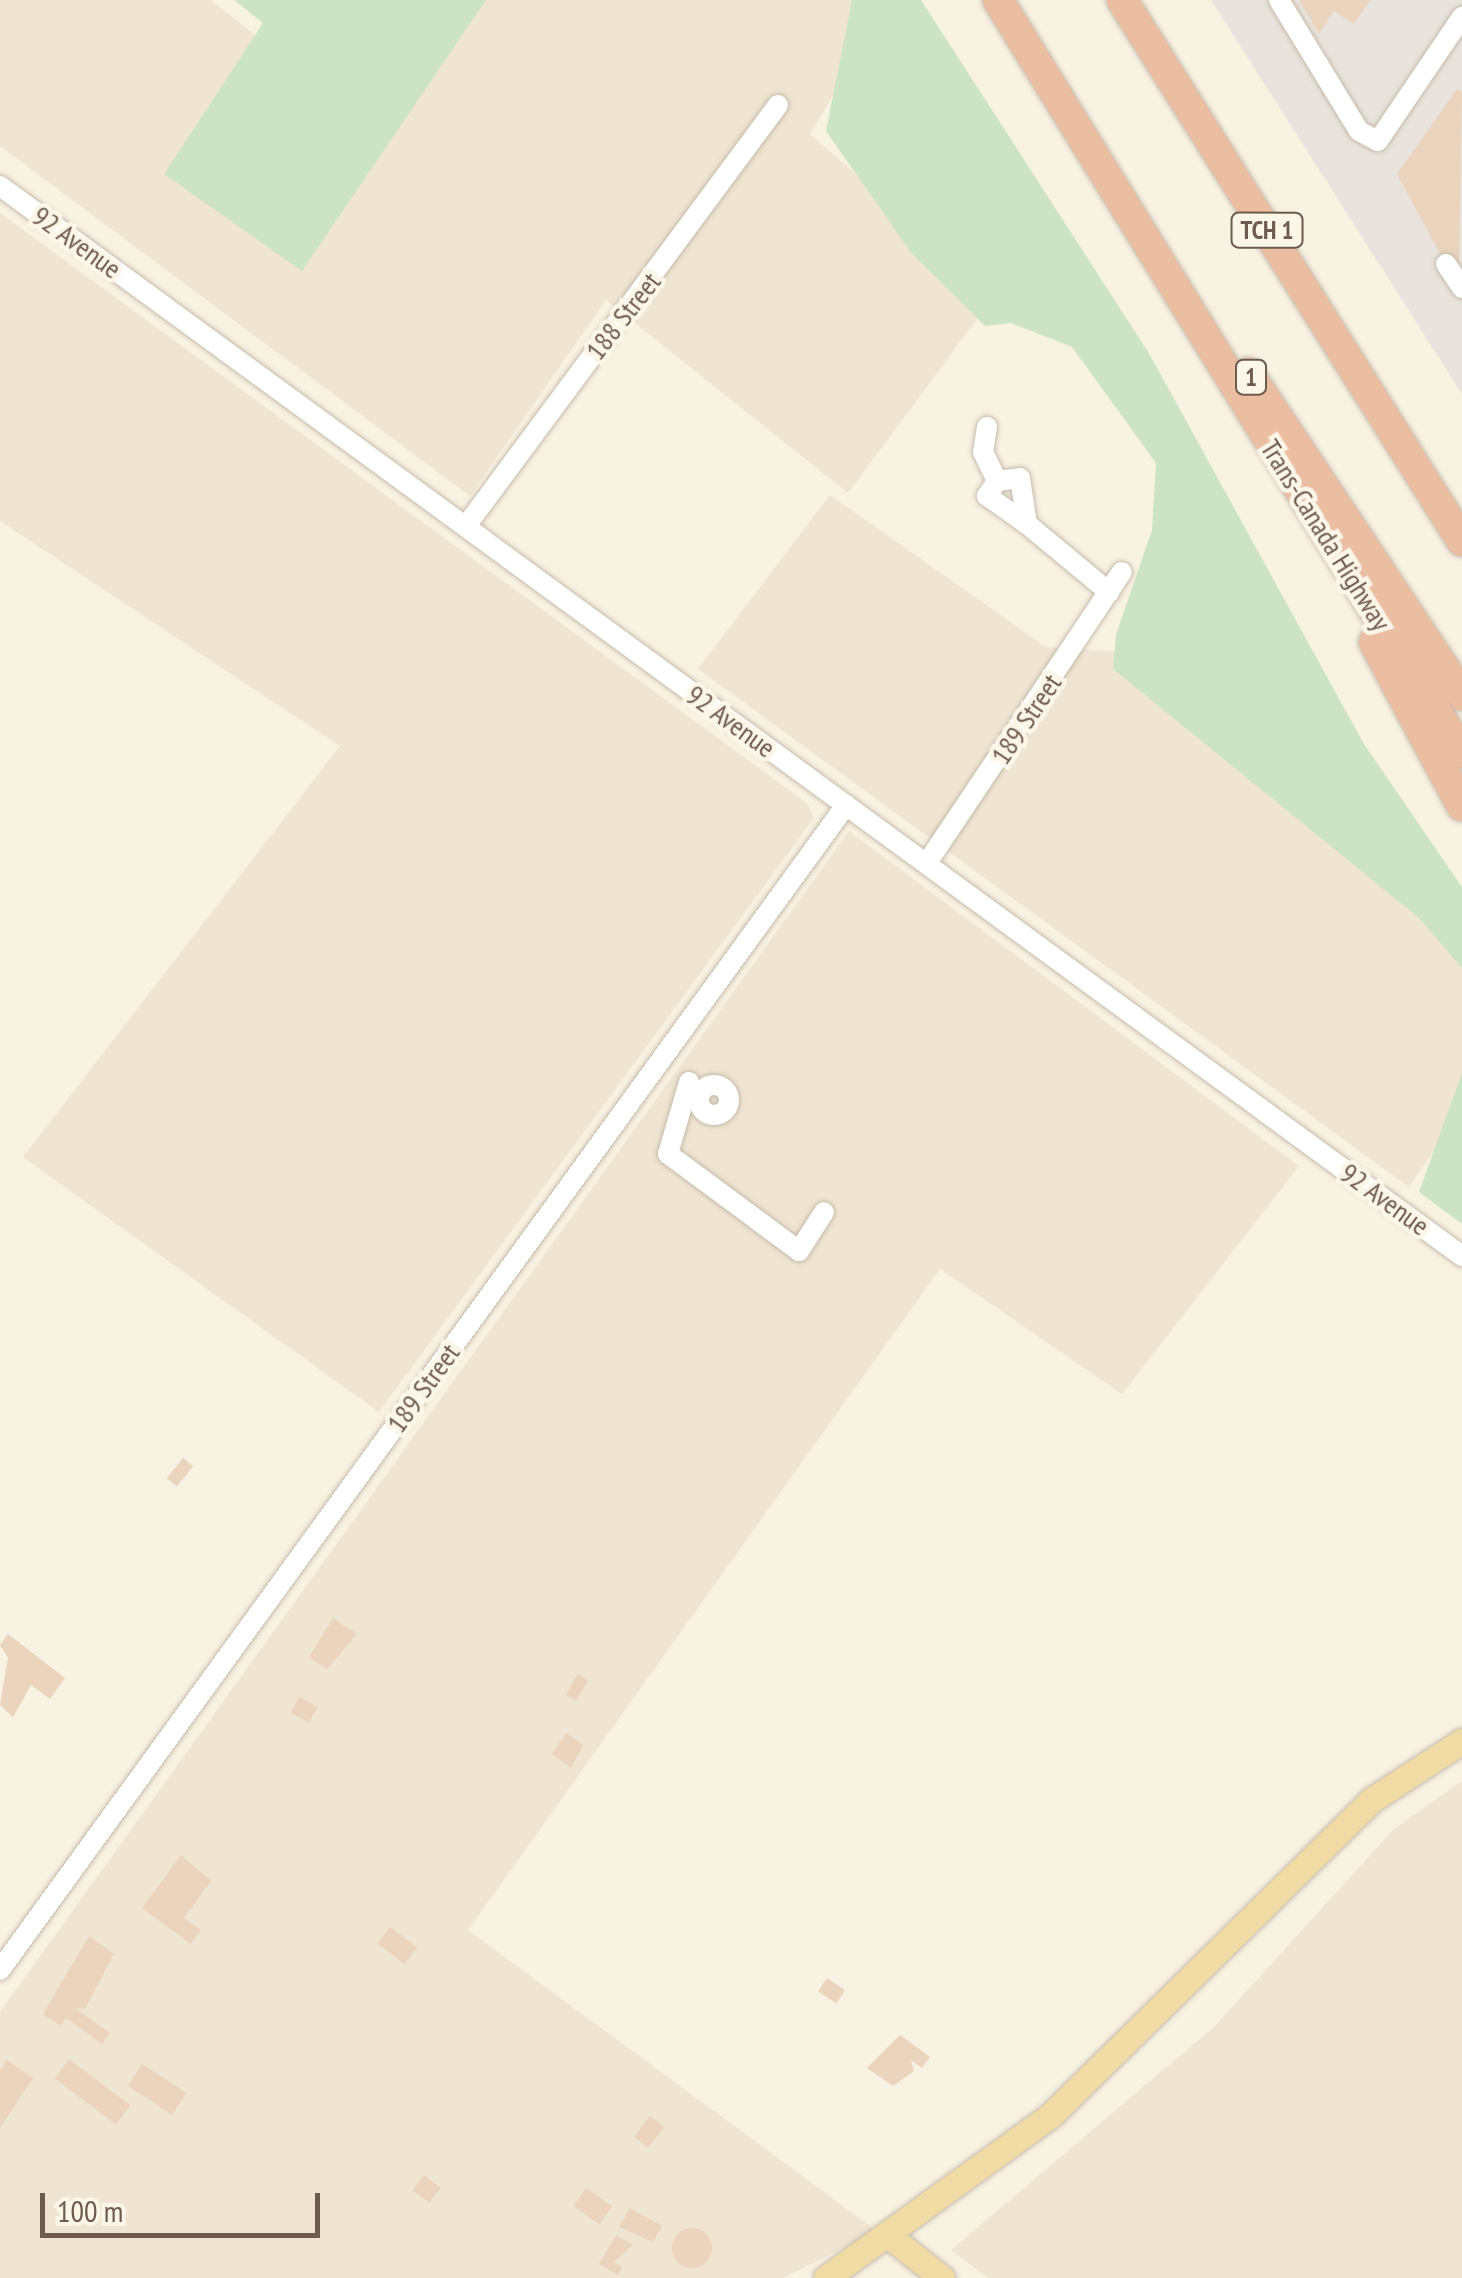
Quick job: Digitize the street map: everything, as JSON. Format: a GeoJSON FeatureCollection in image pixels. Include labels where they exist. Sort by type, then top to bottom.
{"type":"FeatureCollection","features":[{"type":"Feature","properties":{"kind":"highway","name":"Trans-Canada Highway"},"geometry":{"type":"LineString","coordinates":[[998,0],[1462,753]]}},
{"type":"Feature","properties":{"kind":"highway","name":"TCH 1"},"geometry":{"type":"LineString","coordinates":[[1122,0],[1462,541]]}},
{"type":"Feature","properties":{"kind":"highway","name":"Trans-Canada Highway"},"geometry":{"type":"LineString","coordinates":[[1036,60],[1462,695]]}},
{"type":"Feature","properties":{"kind":"highway"},"geometry":{"type":"LineString","coordinates":[[1343,565],[1390,678],[1462,806]]}},
{"type":"Feature","properties":{"kind":"main road"},"geometry":{"type":"LineString","coordinates":[[826,2278],[890,2236],[1051,2115],[1394,1783],[1462,1741]]}},
{"type":"Feature","properties":{"kind":"main road"},"geometry":{"type":"LineString","coordinates":[[890,2236],[942,2278]]}},
{"type":"Feature","properties":{"kind":"street"},"geometry":{"type":"LineString","coordinates":[[1279,0],[1359,132],[1378,141],[1462,17]]}},
{"type":"Feature","properties":{"kind":"street","name":"188 Street"},"geometry":{"type":"LineString","coordinates":[[466,526],[778,105]]}},
{"type":"Feature","properties":{"kind":"street","name":"92 Avenue"},"geometry":{"type":"LineString","coordinates":[[0,186],[1462,1256]]}},
{"type":"Feature","properties":{"kind":"street"},"geometry":{"type":"LineString","coordinates":[[1446,264],[1462,288]]}},
{"type":"Feature","properties":{"kind":"street"},"geometry":{"type":"LineString","coordinates":[[987,427],[983,452],[997,481],[1020,478],[1027,524],[1109,592]]}},
{"type":"Feature","properties":{"kind":"street","name":"189 Street"},"geometry":{"type":"LineString","coordinates":[[926,863],[1122,572]]}},
{"type":"Feature","properties":{"kind":"street","name":"189 Street"},"geometry":{"type":"LineString","coordinates":[[0,1970],[846,805]]}},
{"type":"Feature","properties":{"kind":"street"},"geometry":{"type":"LineString","coordinates":[[660,1062],[695,1086],[668,1154],[799,1251],[824,1212]]}},
{"type":"Feature","properties":{"kind":"shaded area"},"geometry":{"type":"Polygon","coordinates":[[[0,0],[211,0],[386,140],[484,0],[891,0],[810,134],[994,296],[848,493],[606,300],[470,496],[0,146],[0,0]]]}},
{"type":"Feature","properties":{"kind":"shaded area"},"geometry":{"type":"Polygon","coordinates":[[[1211,0],[1462,0],[1462,394],[1211,0]]]}},
{"type":"Feature","properties":{"kind":"shaded area"},"geometry":{"type":"Polygon","coordinates":[[[0,213],[808,804],[814,818],[379,1412],[23,1157],[340,746],[0,521],[0,213]]]}},
{"type":"Feature","properties":{"kind":"shaded area"},"geometry":{"type":"Polygon","coordinates":[[[830,495],[1046,647],[1119,652],[1462,923],[1462,1110],[1409,1187],[698,669],[830,495]]]}},
{"type":"Feature","properties":{"kind":"shaded area"},"geometry":{"type":"Polygon","coordinates":[[[849,831],[1299,1166],[1122,1394],[940,1269],[468,1930],[877,2231],[783,2278],[0,2278],[0,2012],[849,831]]]}},
{"type":"Feature","properties":{"kind":"shaded area"},"geometry":{"type":"Polygon","coordinates":[[[1462,1781],[1462,2278],[988,2278],[951,2250],[1215,2026],[1394,1829],[1462,1781]]]}},
{"type":"Feature","properties":{"kind":"green space"},"geometry":{"type":"Polygon","coordinates":[[[234,0],[486,0],[302,271],[164,174],[263,23],[234,0]]]}},
{"type":"Feature","properties":{"kind":"green space"},"geometry":{"type":"Polygon","coordinates":[[[852,0],[921,0],[1150,355],[1364,744],[1462,887],[1462,968],[1419,918],[1113,669],[1116,635],[1152,530],[1156,463],[1072,347],[1011,323],[985,326],[912,254],[826,131],[852,0]]]}},
{"type":"Feature","properties":{"kind":"green space"},"geometry":{"type":"Polygon","coordinates":[[[1462,1073],[1462,1224],[1419,1192],[1462,1073]]]}},
{"type":"Feature","properties":{"kind":"building"},"geometry":{"type":"Polygon","coordinates":[[[1299,0],[1370,0],[1354,24],[1334,11],[1319,34],[1299,0]]]}},
{"type":"Feature","properties":{"kind":"building"},"geometry":{"type":"Polygon","coordinates":[[[1457,89],[1462,93],[1459,264],[1440,254],[1397,174],[1457,89]]]}},
{"type":"Feature","properties":{"kind":"building"},"geometry":{"type":"Polygon","coordinates":[[[183,1458],[193,1466],[177,1486],[167,1478],[183,1458]]]}},
{"type":"Feature","properties":{"kind":"building"},"geometry":{"type":"Polygon","coordinates":[[[333,1618],[357,1634],[327,1669],[309,1657],[333,1618]]]}},
{"type":"Feature","properties":{"kind":"building"},"geometry":{"type":"Polygon","coordinates":[[[8,1634],[65,1678],[50,1699],[31,1685],[13,1717],[0,1705],[8,1658],[0,1645],[8,1634]]]}},
{"type":"Feature","properties":{"kind":"building"},"geometry":{"type":"Polygon","coordinates":[[[578,1674],[588,1680],[576,1701],[566,1695],[578,1674]]]}},
{"type":"Feature","properties":{"kind":"building"},"geometry":{"type":"Polygon","coordinates":[[[299,1697],[318,1707],[309,1723],[291,1713],[299,1697]]]}},
{"type":"Feature","properties":{"kind":"building"},"geometry":{"type":"Polygon","coordinates":[[[566,1733],[583,1745],[571,1768],[552,1754],[566,1733]]]}},
{"type":"Feature","properties":{"kind":"building"},"geometry":{"type":"Polygon","coordinates":[[[181,1855],[211,1881],[184,1918],[201,1930],[191,1944],[142,1908],[181,1855]]]}},
{"type":"Feature","properties":{"kind":"building"},"geometry":{"type":"Polygon","coordinates":[[[390,1927],[417,1947],[405,1964],[377,1944],[390,1927]]]}},
{"type":"Feature","properties":{"kind":"building"},"geometry":{"type":"Polygon","coordinates":[[[89,1936],[114,1954],[85,2009],[75,2008],[110,2033],[102,2044],[66,2018],[61,2026],[43,2014],[89,1936]]]}},
{"type":"Feature","properties":{"kind":"building"},"geometry":{"type":"Polygon","coordinates":[[[827,1978],[845,1990],[836,2004],[818,1991],[827,1978]]]}},
{"type":"Feature","properties":{"kind":"building"},"geometry":{"type":"Polygon","coordinates":[[[900,2035],[930,2057],[922,2068],[911,2060],[914,2071],[893,2086],[867,2068],[900,2035]]]}},
{"type":"Feature","properties":{"kind":"building"},"geometry":{"type":"Polygon","coordinates":[[[69,2059],[130,2105],[116,2125],[55,2078],[69,2059]]]}},
{"type":"Feature","properties":{"kind":"building"},"geometry":{"type":"Polygon","coordinates":[[[7,2060],[33,2078],[0,2128],[0,2070],[7,2060]]]}},
{"type":"Feature","properties":{"kind":"building"},"geometry":{"type":"Polygon","coordinates":[[[142,2064],[186,2093],[172,2115],[128,2086],[142,2064]]]}},
{"type":"Feature","properties":{"kind":"building"},"geometry":{"type":"Polygon","coordinates":[[[650,2116],[664,2127],[648,2148],[634,2136],[650,2116]]]}},
{"type":"Feature","properties":{"kind":"building"},"geometry":{"type":"Polygon","coordinates":[[[424,2175],[441,2188],[429,2203],[413,2190],[424,2175]]]}},
{"type":"Feature","properties":{"kind":"building"},"geometry":{"type":"Polygon","coordinates":[[[586,2188],[612,2206],[600,2224],[573,2206],[586,2188]]]}},
{"type":"Feature","properties":{"kind":"building"},"geometry":{"type":"Polygon","coordinates":[[[630,2208],[662,2226],[653,2242],[619,2227],[630,2208]]]}},
{"type":"Feature","properties":{"kind":"building"},"geometry":{"type":"Polygon","coordinates":[[[692,2228],[706,2234],[712,2248],[706,2262],[692,2268],[678,2262],[672,2248],[678,2234],[692,2228]]]}},
{"type":"Feature","properties":{"kind":"building"},"geometry":{"type":"Polygon","coordinates":[[[616,2235],[633,2245],[614,2262],[622,2267],[618,2275],[599,2264],[616,2235]]]}}]}
